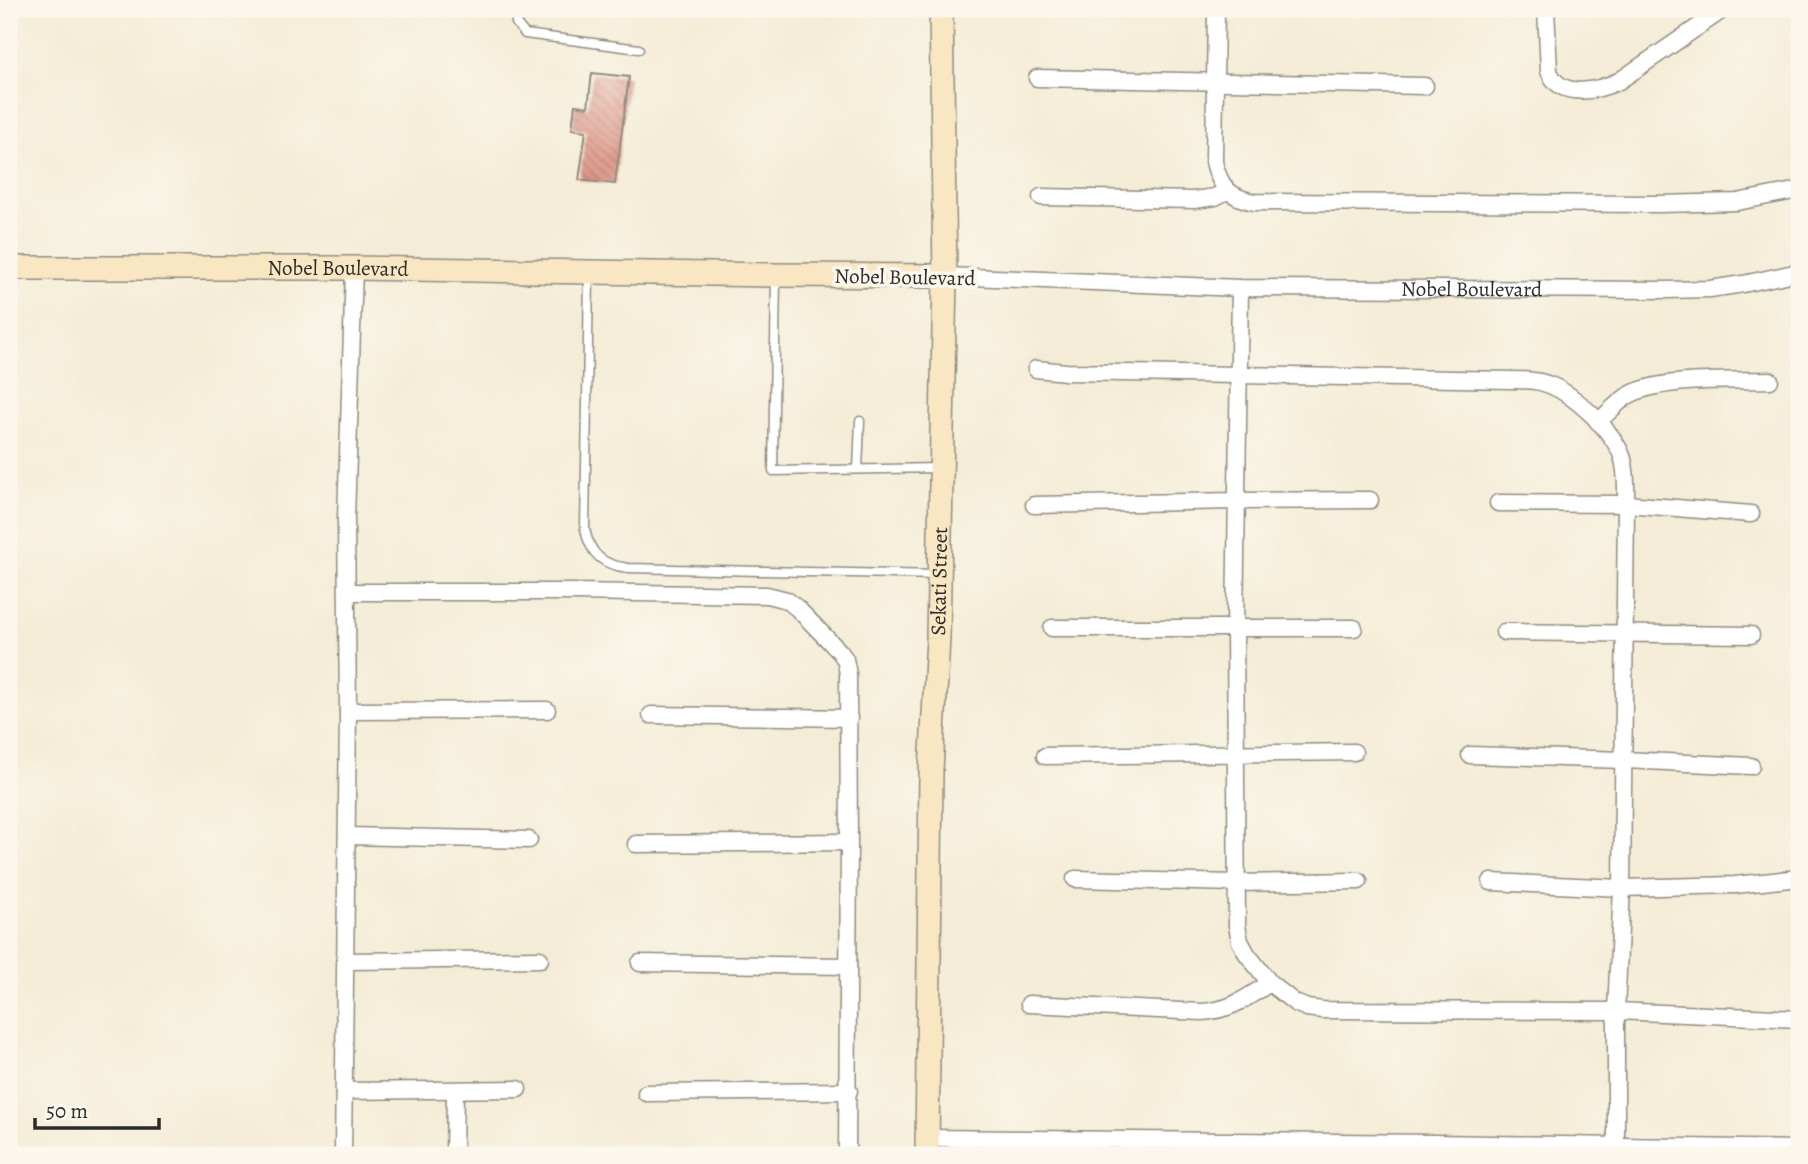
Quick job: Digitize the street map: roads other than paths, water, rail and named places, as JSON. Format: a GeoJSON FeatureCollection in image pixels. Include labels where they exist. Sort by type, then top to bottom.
{"type":"FeatureCollection","features":[{"type":"Feature","properties":{"kind":"street","name":"Sekati Street"},"geometry":{"type":"LineString","coordinates":[[927,1147],[931,771],[938,638],[946,276],[941,9]]}},
{"type":"Feature","properties":{"kind":"street"},"geometry":{"type":"LineString","coordinates":[[1216,9],[1214,162],[1219,180],[1227,191],[1244,200],[1659,204],[1737,202],[1799,190]]}},
{"type":"Feature","properties":{"kind":"street"},"geometry":{"type":"LineString","coordinates":[[1546,9],[1549,71],[1552,79],[1564,87],[1588,91],[1602,89],[1619,81],[1724,9]]}},
{"type":"Feature","properties":{"kind":"street"},"geometry":{"type":"LineString","coordinates":[[1037,78],[1425,86]]}},
{"type":"Feature","properties":{"kind":"street"},"geometry":{"type":"LineString","coordinates":[[1041,197],[1194,200],[1215,197],[1227,191]]}},
{"type":"Feature","properties":{"kind":"street","name":"Nobel Boulevard"},"geometry":{"type":"LineString","coordinates":[[9,268],[354,268],[946,276],[1240,288],[1678,290],[1710,289],[1799,272]]}},
{"type":"Feature","properties":{"kind":"street"},"geometry":{"type":"LineString","coordinates":[[343,1155],[348,711],[346,519],[354,268]]}},
{"type":"Feature","properties":{"kind":"street"},"geometry":{"type":"LineString","coordinates":[[1240,288],[1235,627],[1236,883],[1237,926],[1240,941],[1247,954],[1270,982],[1295,1003],[1307,1008],[1329,1011],[1616,1011],[1799,1019]]}},
{"type":"Feature","properties":{"kind":"street"},"geometry":{"type":"LineString","coordinates":[[1036,369],[1066,372],[1540,382],[1551,385],[1574,399],[1615,442],[1623,458],[1626,478],[1624,760],[1616,1011],[1616,1146]]}},
{"type":"Feature","properties":{"kind":"street"},"geometry":{"type":"LineString","coordinates":[[1598,422],[1628,396],[1648,388],[1671,383],[1770,380]]}},
{"type":"Feature","properties":{"kind":"street"},"geometry":{"type":"LineString","coordinates":[[1034,505],[1370,500]]}},
{"type":"Feature","properties":{"kind":"street"},"geometry":{"type":"LineString","coordinates":[[1498,503],[1626,504],[1751,514]]}},
{"type":"Feature","properties":{"kind":"street"},"geometry":{"type":"LineString","coordinates":[[347,593],[767,594],[788,600],[845,659],[848,667],[849,718],[847,1155]]}},
{"type":"Feature","properties":{"kind":"street"},"geometry":{"type":"LineString","coordinates":[[1052,628],[1354,628]]}},
{"type":"Feature","properties":{"kind":"street"},"geometry":{"type":"LineString","coordinates":[[1504,632],[1751,635]]}},
{"type":"Feature","properties":{"kind":"street"},"geometry":{"type":"LineString","coordinates":[[348,711],[547,710]]}},
{"type":"Feature","properties":{"kind":"street"},"geometry":{"type":"LineString","coordinates":[[651,715],[849,718]]}},
{"type":"Feature","properties":{"kind":"street"},"geometry":{"type":"LineString","coordinates":[[1045,756],[1354,752]]}},
{"type":"Feature","properties":{"kind":"street"},"geometry":{"type":"LineString","coordinates":[[1470,755],[1751,766]]}},
{"type":"Feature","properties":{"kind":"street"},"geometry":{"type":"LineString","coordinates":[[347,836],[529,841]]}},
{"type":"Feature","properties":{"kind":"street"},"geometry":{"type":"LineString","coordinates":[[636,844],[849,842]]}},
{"type":"Feature","properties":{"kind":"street"},"geometry":{"type":"LineString","coordinates":[[1491,882],[1622,888],[1735,885],[1799,877]]}},
{"type":"Feature","properties":{"kind":"street"},"geometry":{"type":"LineString","coordinates":[[1075,879],[1236,883],[1359,881]]}},
{"type":"Feature","properties":{"kind":"street"},"geometry":{"type":"LineString","coordinates":[[346,961],[540,959]]}},
{"type":"Feature","properties":{"kind":"street"},"geometry":{"type":"LineString","coordinates":[[640,964],[848,966]]}},
{"type":"Feature","properties":{"kind":"street"},"geometry":{"type":"LineString","coordinates":[[1029,1004],[1218,1011],[1241,1002],[1270,982]]}},
{"type":"Feature","properties":{"kind":"street"},"geometry":{"type":"LineString","coordinates":[[344,1091],[518,1089]]}},
{"type":"Feature","properties":{"kind":"street"},"geometry":{"type":"LineString","coordinates":[[454,1155],[455,1090]]}},
{"type":"Feature","properties":{"kind":"street"},"geometry":{"type":"LineString","coordinates":[[646,1093],[849,1091]]}},
{"type":"Feature","properties":{"kind":"street"},"geometry":{"type":"LineString","coordinates":[[927,1147],[1435,1149],[1616,1146],[1799,1149]]}},
{"type":"Feature","properties":{"kind":"lane"},"geometry":{"type":"LineString","coordinates":[[514,9],[516,23],[525,34],[639,49]]}},
{"type":"Feature","properties":{"kind":"lane"},"geometry":{"type":"LineString","coordinates":[[589,272],[585,529],[594,554],[614,566],[628,568],[939,575]]}},
{"type":"Feature","properties":{"kind":"lane"},"geometry":{"type":"LineString","coordinates":[[776,275],[773,471],[942,468]]}},
{"type":"Feature","properties":{"kind":"lane"},"geometry":{"type":"LineString","coordinates":[[858,469],[860,421]]}}]}
